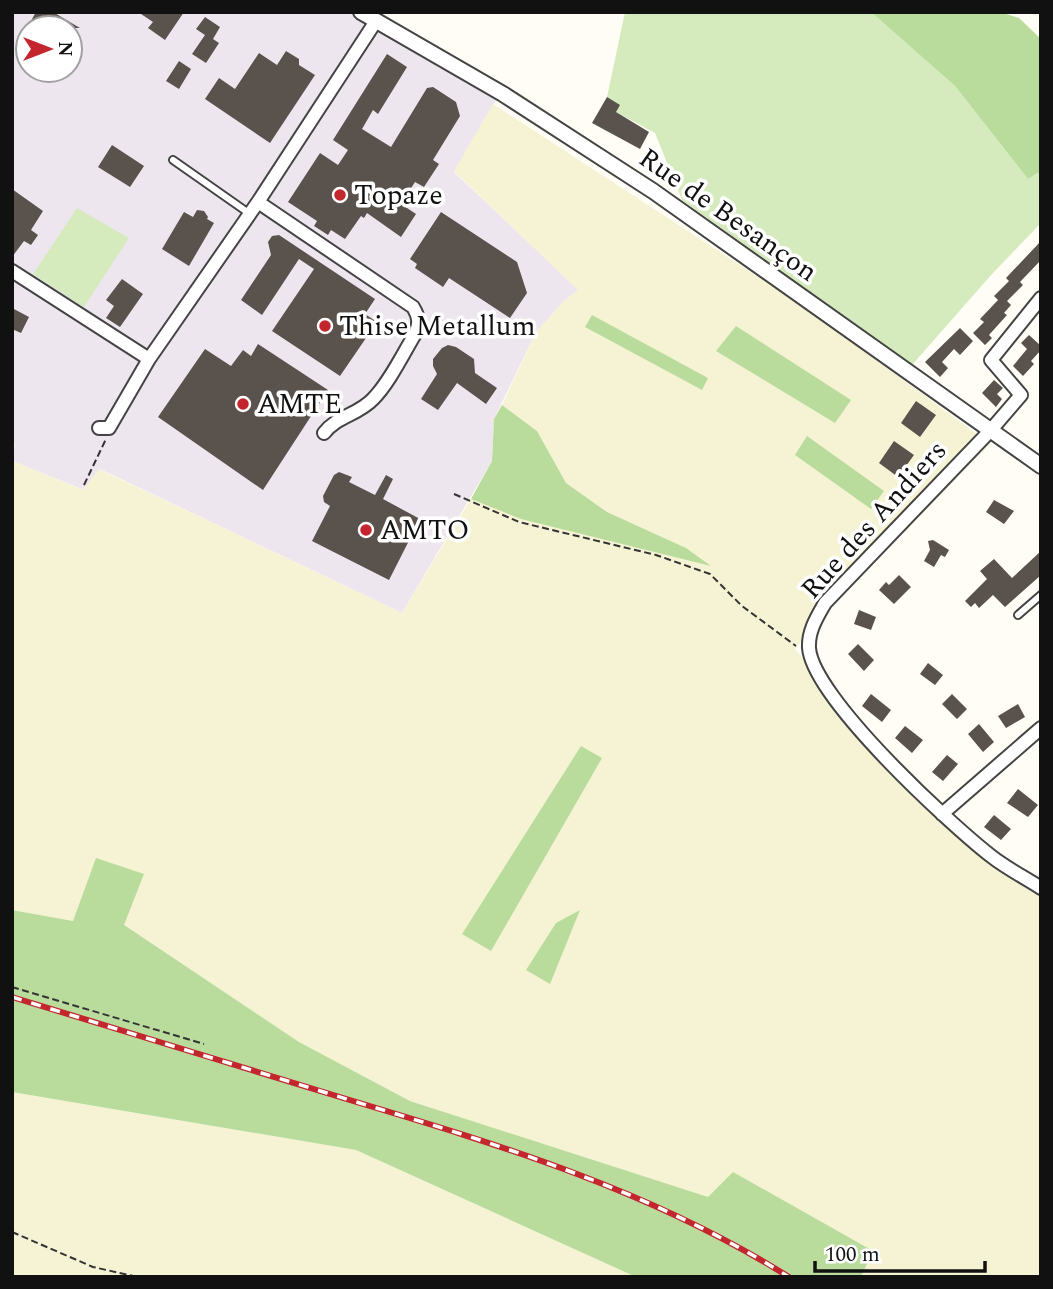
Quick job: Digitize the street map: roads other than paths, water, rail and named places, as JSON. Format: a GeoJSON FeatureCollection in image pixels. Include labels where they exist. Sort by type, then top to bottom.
{"type":"FeatureCollection","features":[{"type":"Feature","properties":{"kind":"street","name":"Rue de Besançon"},"geometry":{"type":"LineString","coordinates":[[361,12],[503,94],[653,191],[1041,466]]}},
{"type":"Feature","properties":{"kind":"street"},"geometry":{"type":"LineString","coordinates":[[104,428],[144,357],[250,214],[376,21]]}},
{"type":"Feature","properties":{"kind":"street"},"geometry":{"type":"LineString","coordinates":[[258,202],[413,307],[418,315],[419,325],[415,334],[374,398],[353,414],[331,424],[324,433]]}},
{"type":"Feature","properties":{"kind":"street"},"geometry":{"type":"LineString","coordinates":[[12,271],[144,357]]}},
{"type":"Feature","properties":{"kind":"street","name":"Rue des Andiers"},"geometry":{"type":"LineString","coordinates":[[942,814],[890,763],[834,698],[814,664],[809,648],[812,627],[825,603],[990,431],[1021,395],[991,360],[1041,298]]}},
{"type":"Feature","properties":{"kind":"street"},"geometry":{"type":"LineString","coordinates":[[1041,728],[942,814],[993,858],[1041,888]]}},
{"type":"Feature","properties":{"kind":"lane"},"geometry":{"type":"LineString","coordinates":[[173,160],[250,214]]}},
{"type":"Feature","properties":{"kind":"lane"},"geometry":{"type":"LineString","coordinates":[[1018,615],[1041,595]]}},
{"type":"Feature","properties":{"kind":"railway"},"geometry":{"type":"LineString","coordinates":[[12,997],[522,1154],[632,1196],[685,1220],[789,1277]]}},
{"type":"Feature","properties":{"kind":"place","name":"Topaze"},"geometry":{"type":"Point","coordinates":[340,195]}},
{"type":"Feature","properties":{"kind":"place","name":"Thise Metallum"},"geometry":{"type":"Point","coordinates":[325,326]}},
{"type":"Feature","properties":{"kind":"place","name":"AMTE"},"geometry":{"type":"Point","coordinates":[243,404]}},
{"type":"Feature","properties":{"kind":"place","name":"AMTO"},"geometry":{"type":"Point","coordinates":[366,530]}}]}
